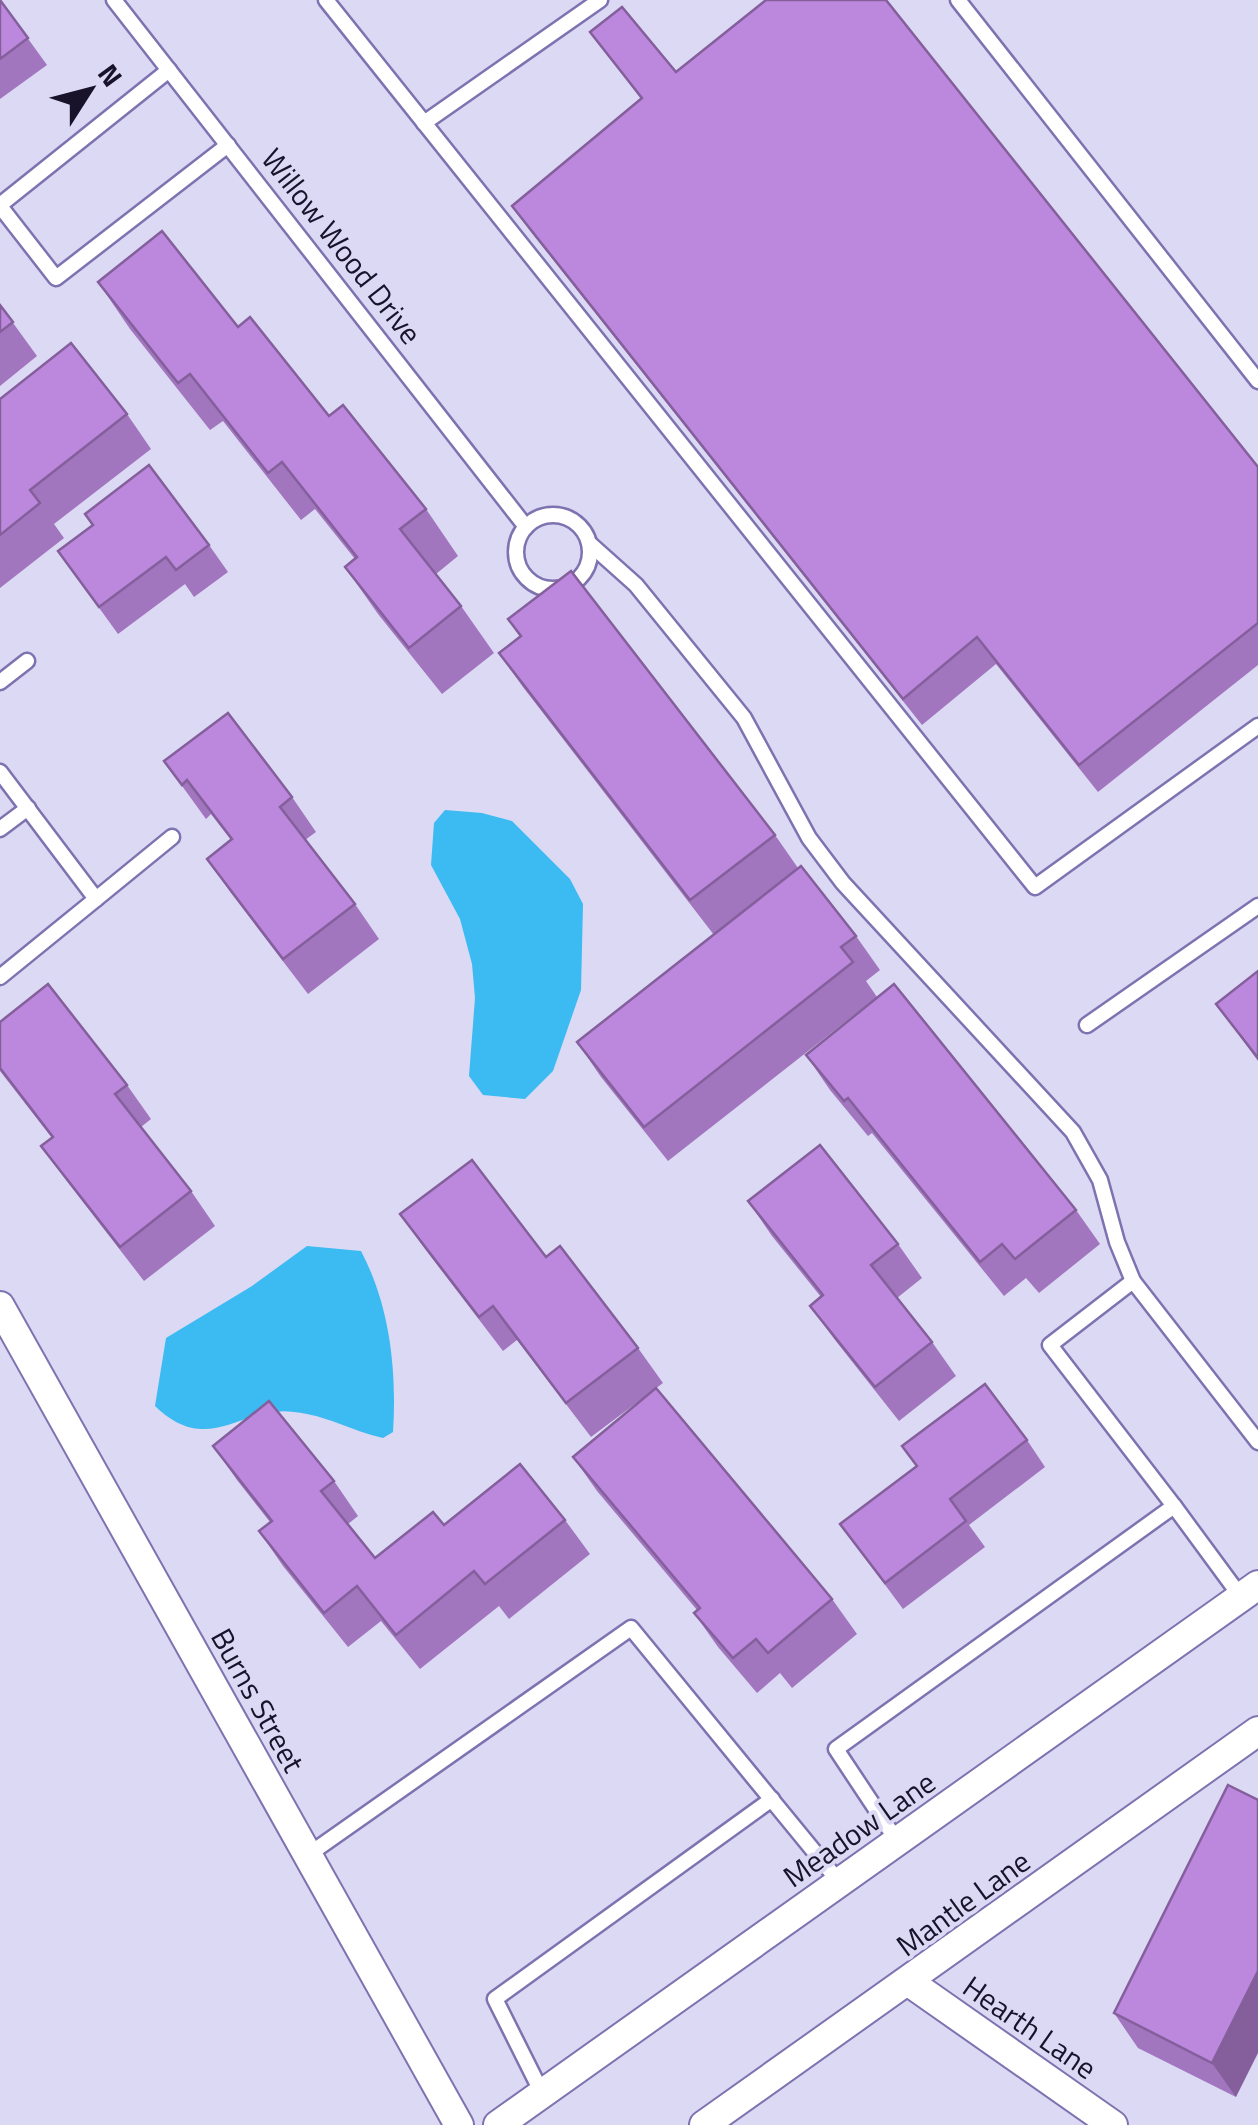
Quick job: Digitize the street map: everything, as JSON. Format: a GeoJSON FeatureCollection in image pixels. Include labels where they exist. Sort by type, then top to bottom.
{"type":"FeatureCollection","features":[{"type":"Feature","properties":{"kind":"street","name":"Burns Street"},"geometry":{"type":"LineString","coordinates":[[0,1306],[459,2125]]}},
{"type":"Feature","properties":{"kind":"street","name":"Meadow Lane"},"geometry":{"type":"LineString","coordinates":[[498,2125],[1250,1591]]}},
{"type":"Feature","properties":{"kind":"street","name":"Mantle Lane"},"geometry":{"type":"LineString","coordinates":[[704,2125],[1258,1731]]}},
{"type":"Feature","properties":{"kind":"street","name":"Hearth Lane"},"geometry":{"type":"LineString","coordinates":[[909,1982],[1114,2125]]}},
{"type":"Feature","properties":{"kind":"lane","name":"Willow Wood Drive"},"geometry":{"type":"LineString","coordinates":[[114,0],[526,527]]}},
{"type":"Feature","properties":{"kind":"lane"},"geometry":{"type":"LineString","coordinates":[[326,0],[1035,887],[1258,726]]}},
{"type":"Feature","properties":{"kind":"lane"},"geometry":{"type":"LineString","coordinates":[[424,123],[600,0]]}},
{"type":"Feature","properties":{"kind":"lane"},"geometry":{"type":"LineString","coordinates":[[958,0],[1258,381]]}},
{"type":"Feature","properties":{"kind":"lane"},"geometry":{"type":"LineString","coordinates":[[169,70],[0,206],[56,278],[228,145]]}},
{"type":"Feature","properties":{"kind":"lane"},"geometry":{"type":"LineString","coordinates":[[545,516],[567,518],[584,532],[588,542],[586,568],[579,578],[556,589],[532,583],[518,562],[516,550],[526,527],[545,516]]}},
{"type":"Feature","properties":{"kind":"lane"},"geometry":{"type":"LineString","coordinates":[[588,542],[636,585],[744,718],[809,838],[842,883],[1073,1132],[1100,1180],[1117,1242],[1133,1280],[1258,1442]]}},
{"type":"Feature","properties":{"kind":"lane"},"geometry":{"type":"LineString","coordinates":[[0,682],[27,661]]}},
{"type":"Feature","properties":{"kind":"lane"},"geometry":{"type":"LineString","coordinates":[[0,772],[96,898]]}},
{"type":"Feature","properties":{"kind":"lane"},"geometry":{"type":"LineString","coordinates":[[0,830],[28,808]]}},
{"type":"Feature","properties":{"kind":"lane"},"geometry":{"type":"LineString","coordinates":[[0,977],[172,837]]}},
{"type":"Feature","properties":{"kind":"lane"},"geometry":{"type":"LineString","coordinates":[[1088,1025],[1258,906]]}},
{"type":"Feature","properties":{"kind":"lane"},"geometry":{"type":"LineString","coordinates":[[1133,1280],[1050,1345],[1174,1506],[1250,1591]]}},
{"type":"Feature","properties":{"kind":"lane"},"geometry":{"type":"LineString","coordinates":[[897,1841],[836,1748],[1174,1506]]}},
{"type":"Feature","properties":{"kind":"lane"},"geometry":{"type":"LineString","coordinates":[[308,1854],[630,1628],[840,1883]]}},
{"type":"Feature","properties":{"kind":"lane"},"geometry":{"type":"LineString","coordinates":[[542,2094],[495,1999],[772,1799]]}},
{"type":"Feature","properties":{"kind":"water"},"geometry":{"type":"Polygon","coordinates":[[[445,810],[482,813],[512,821],[570,879],[583,904],[581,990],[553,1071],[525,1099],[483,1095],[469,1076],[475,998],[472,964],[460,919],[431,865],[434,823],[445,810]]]}},
{"type":"Feature","properties":{"kind":"water"},"geometry":{"type":"Polygon","coordinates":[[[307,1246],[361,1251],[371,1272],[389,1339],[394,1385],[393,1432],[383,1438],[294,1412],[257,1415],[208,1429],[192,1428],[174,1421],[155,1406],[166,1338],[252,1286],[307,1246]]]}},
{"type":"Feature","properties":{"kind":"building"},"geometry":{"type":"Polygon","coordinates":[[[0,0],[28,38],[0,59],[0,0]]]}},
{"type":"Feature","properties":{"kind":"building"},"geometry":{"type":"Polygon","coordinates":[[[766,0],[886,0],[1258,467],[1258,623],[1079,765],[977,637],[903,699],[512,206],[642,98],[590,32],[622,7],[676,72],[766,0]]]}},
{"type":"Feature","properties":{"kind":"building"},"geometry":{"type":"Polygon","coordinates":[[[162,231],[238,327],[250,317],[329,416],[343,405],[426,509],[400,529],[461,606],[409,648],[345,567],[357,557],[282,462],[268,473],[190,374],[178,383],[98,282],[162,231]]]}},
{"type":"Feature","properties":{"kind":"building"},"geometry":{"type":"Polygon","coordinates":[[[0,305],[13,322],[0,332],[0,305]]]}},
{"type":"Feature","properties":{"kind":"building"},"geometry":{"type":"Polygon","coordinates":[[[71,343],[127,414],[30,490],[40,503],[0,535],[0,399],[71,343]]]}},
{"type":"Feature","properties":{"kind":"building"},"geometry":{"type":"Polygon","coordinates":[[[149,465],[209,545],[176,570],[166,557],[99,607],[58,551],[93,525],[85,514],[149,465]]]}},
{"type":"Feature","properties":{"kind":"building"},"geometry":{"type":"Polygon","coordinates":[[[571,571],[775,835],[690,900],[499,653],[521,636],[508,619],[571,571]]]}},
{"type":"Feature","properties":{"kind":"building"},"geometry":{"type":"Polygon","coordinates":[[[228,713],[292,797],[280,807],[355,904],[283,959],[207,859],[232,839],[187,780],[182,785],[164,761],[228,713]]]}},
{"type":"Feature","properties":{"kind":"building"},"geometry":{"type":"Polygon","coordinates":[[[801,866],[856,936],[841,947],[853,962],[644,1127],[577,1042],[801,866]]]}},
{"type":"Feature","properties":{"kind":"building"},"geometry":{"type":"Polygon","coordinates":[[[1258,971],[1258,1058],[1216,1004],[1258,971]]]}},
{"type":"Feature","properties":{"kind":"building"},"geometry":{"type":"Polygon","coordinates":[[[48,984],[127,1085],[115,1094],[191,1191],[120,1247],[41,1146],[53,1137],[0,1068],[0,1022],[48,984]]]}},
{"type":"Feature","properties":{"kind":"building"},"geometry":{"type":"Polygon","coordinates":[[[894,984],[1076,1210],[1015,1259],[1002,1244],[980,1262],[848,1098],[844,1101],[806,1055],[894,984]]]}},
{"type":"Feature","properties":{"kind":"building"},"geometry":{"type":"Polygon","coordinates":[[[820,1145],[898,1244],[871,1265],[932,1342],[875,1387],[810,1306],[823,1295],[748,1201],[820,1145]]]}},
{"type":"Feature","properties":{"kind":"building"},"geometry":{"type":"Polygon","coordinates":[[[472,1160],[546,1257],[560,1246],[638,1348],[566,1403],[493,1306],[479,1317],[400,1214],[472,1160]]]}},
{"type":"Feature","properties":{"kind":"building"},"geometry":{"type":"Polygon","coordinates":[[[985,1384],[1027,1440],[950,1499],[966,1521],[885,1583],[840,1524],[917,1466],[902,1446],[985,1384]]]}},
{"type":"Feature","properties":{"kind":"building"},"geometry":{"type":"Polygon","coordinates":[[[656,1388],[832,1599],[768,1653],[756,1639],[733,1658],[694,1613],[700,1608],[573,1457],[656,1388]]]}},
{"type":"Feature","properties":{"kind":"building"},"geometry":{"type":"Polygon","coordinates":[[[269,1401],[334,1481],[321,1491],[375,1558],[433,1512],[444,1525],[520,1464],[565,1520],[485,1584],[474,1571],[396,1635],[357,1586],[324,1613],[259,1531],[272,1521],[213,1446],[269,1401]]]}},
{"type":"Feature","properties":{"kind":"building"},"geometry":{"type":"Polygon","coordinates":[[[1228,1785],[1258,1800],[1258,1971],[1212,2063],[1114,2013],[1228,1785]]]}}]}
